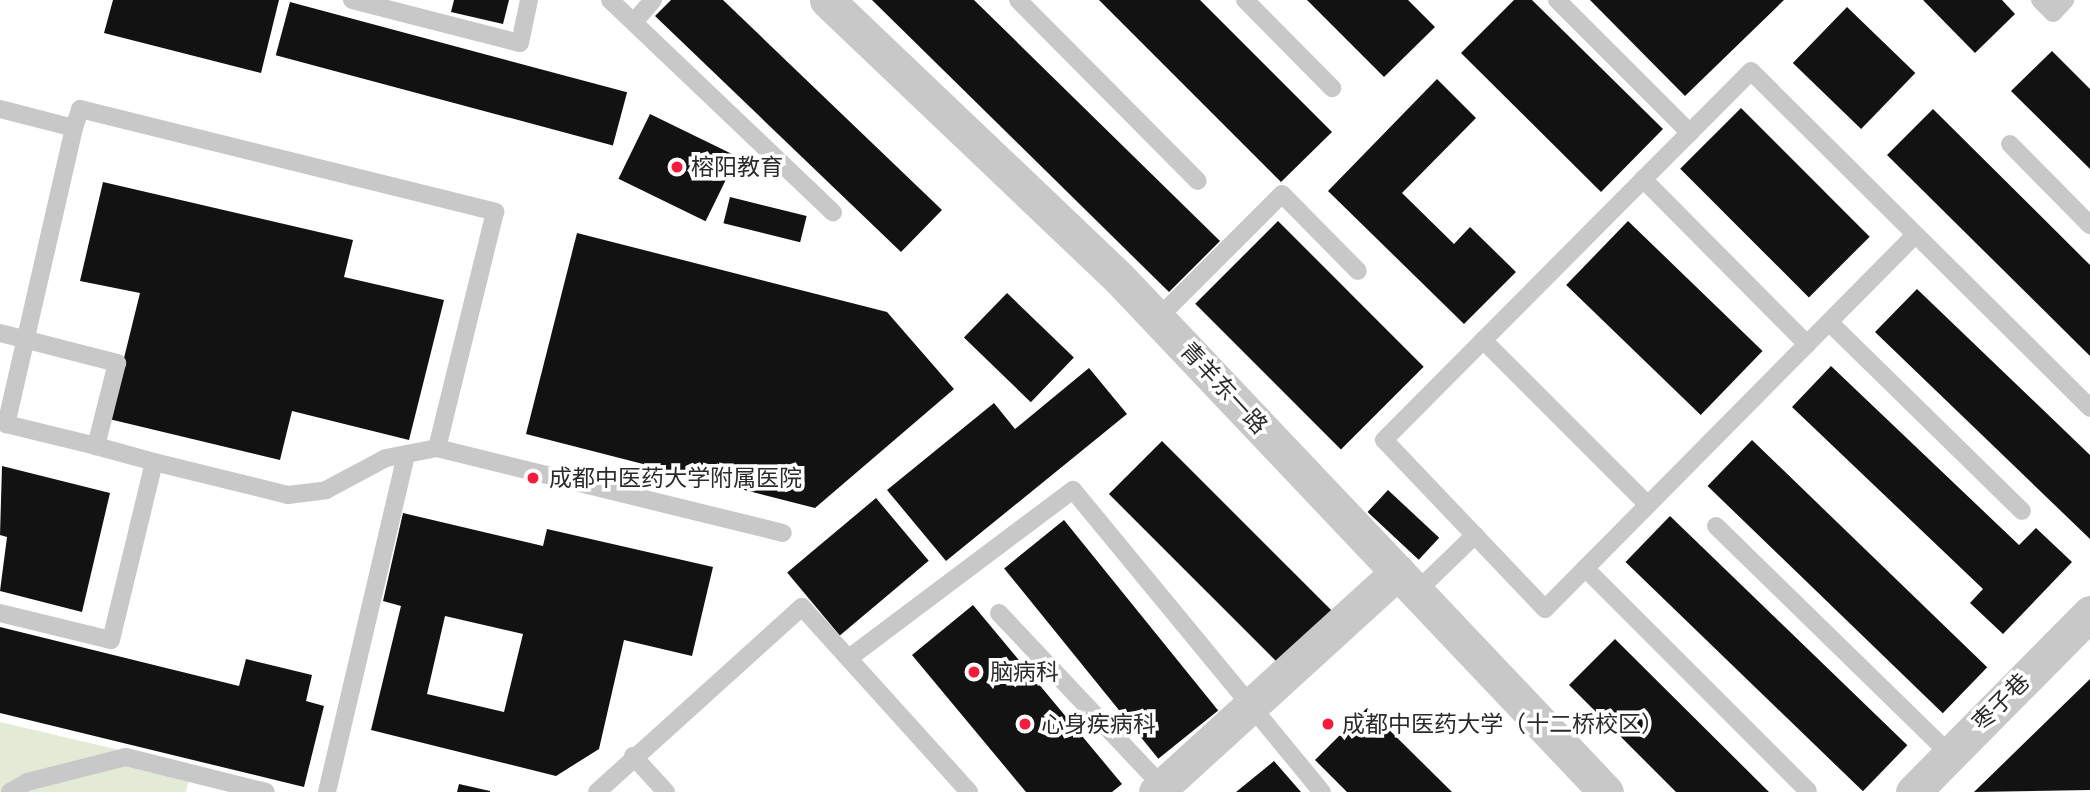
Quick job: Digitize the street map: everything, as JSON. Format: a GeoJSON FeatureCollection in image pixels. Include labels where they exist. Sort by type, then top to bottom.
{"type":"FeatureCollection","features":[{"type":"Feature","properties":{"kind":"street","name":"青羊东一路"},"geometry":{"type":"LineString","coordinates":[[827,0],[1158,318],[1606,792]]}},
{"type":"Feature","properties":{"kind":"street"},"geometry":{"type":"LineString","coordinates":[[1162,790],[1253,704],[1407,582]]}},
{"type":"Feature","properties":{"kind":"street","name":"枣子巷"},"geometry":{"type":"LineString","coordinates":[[1913,792],[2090,613]]}},
{"type":"Feature","properties":{"kind":"lane"},"geometry":{"type":"LineString","coordinates":[[352,0],[520,43],[529,0]]}},
{"type":"Feature","properties":{"kind":"lane"},"geometry":{"type":"LineString","coordinates":[[610,0],[832,212]]}},
{"type":"Feature","properties":{"kind":"lane"},"geometry":{"type":"LineString","coordinates":[[634,22],[653,0]]}},
{"type":"Feature","properties":{"kind":"lane"},"geometry":{"type":"LineString","coordinates":[[1018,0],[1198,181]]}},
{"type":"Feature","properties":{"kind":"lane"},"geometry":{"type":"LineString","coordinates":[[1245,0],[1332,88]]}},
{"type":"Feature","properties":{"kind":"lane"},"geometry":{"type":"LineString","coordinates":[[1557,0],[1690,133]]}},
{"type":"Feature","properties":{"kind":"lane"},"geometry":{"type":"LineString","coordinates":[[2040,0],[2053,13],[2065,0]]}},
{"type":"Feature","properties":{"kind":"lane"},"geometry":{"type":"LineString","coordinates":[[1915,235],[1545,609],[1384,440],[1751,71],[2090,408]]}},
{"type":"Feature","properties":{"kind":"lane"},"geometry":{"type":"LineString","coordinates":[[0,109],[74,128]]}},
{"type":"Feature","properties":{"kind":"lane"},"geometry":{"type":"LineString","coordinates":[[438,448],[495,212],[80,109],[28,340],[6,424],[288,495],[326,490],[386,458],[438,448],[783,533]]}},
{"type":"Feature","properties":{"kind":"lane"},"geometry":{"type":"LineString","coordinates":[[2010,145],[2090,225]]}},
{"type":"Feature","properties":{"kind":"lane"},"geometry":{"type":"LineString","coordinates":[[1643,179],[1807,344]]}},
{"type":"Feature","properties":{"kind":"lane"},"geometry":{"type":"LineString","coordinates":[[1158,318],[1282,194],[1358,271]]}},
{"type":"Feature","properties":{"kind":"lane"},"geometry":{"type":"LineString","coordinates":[[1829,322],[2022,511]]}},
{"type":"Feature","properties":{"kind":"lane"},"geometry":{"type":"LineString","coordinates":[[0,333],[117,363],[96,446]]}},
{"type":"Feature","properties":{"kind":"lane"},"geometry":{"type":"LineString","coordinates":[[1483,340],[1648,505]]}},
{"type":"Feature","properties":{"kind":"lane"},"geometry":{"type":"LineString","coordinates":[[327,792],[406,454]]}},
{"type":"Feature","properties":{"kind":"lane"},"geometry":{"type":"LineString","coordinates":[[0,613],[111,640],[154,462]]}},
{"type":"Feature","properties":{"kind":"lane"},"geometry":{"type":"LineString","coordinates":[[849,658],[1073,490],[1253,704],[1322,792]]}},
{"type":"Feature","properties":{"kind":"lane"},"geometry":{"type":"LineString","coordinates":[[1716,526],[1950,754]]}},
{"type":"Feature","properties":{"kind":"lane"},"geometry":{"type":"LineString","coordinates":[[1407,582],[1475,535]]}},
{"type":"Feature","properties":{"kind":"lane"},"geometry":{"type":"LineString","coordinates":[[1585,568],[1808,791]]}},
{"type":"Feature","properties":{"kind":"lane"},"geometry":{"type":"LineString","coordinates":[[597,792],[633,756],[802,607],[969,792]]}},
{"type":"Feature","properties":{"kind":"lane"},"geometry":{"type":"LineString","coordinates":[[999,613],[1162,790]]}},
{"type":"Feature","properties":{"kind":"lane"},"geometry":{"type":"LineString","coordinates":[[633,756],[666,792]]}},
{"type":"Feature","properties":{"kind":"lane"},"geometry":{"type":"LineString","coordinates":[[10,792],[27,782],[126,757],[266,792]]}},
{"type":"Feature","properties":{"kind":"green space"},"geometry":{"type":"Polygon","coordinates":[[[0,722],[192,767],[186,792],[0,792],[0,722]]]}},
{"type":"Feature","properties":{"kind":"building"},"geometry":{"type":"Polygon","coordinates":[[[113,0],[279,0],[261,73],[104,33],[113,0]]]}},
{"type":"Feature","properties":{"kind":"building"},"geometry":{"type":"Polygon","coordinates":[[[454,0],[509,0],[503,24],[451,12],[454,0]]]}},
{"type":"Feature","properties":{"kind":"building"},"geometry":{"type":"Polygon","coordinates":[[[671,0],[723,0],[942,210],[901,252],[655,16],[671,0]]]}},
{"type":"Feature","properties":{"kind":"building"},"geometry":{"type":"Polygon","coordinates":[[[872,0],[974,0],[1220,241],[1169,292],[872,0]]]}},
{"type":"Feature","properties":{"kind":"building"},"geometry":{"type":"Polygon","coordinates":[[[1099,0],[1200,0],[1332,132],[1281,182],[1099,0]]]}},
{"type":"Feature","properties":{"kind":"building"},"geometry":{"type":"Polygon","coordinates":[[[1307,0],[1408,0],[1435,27],[1384,77],[1307,0]]]}},
{"type":"Feature","properties":{"kind":"building"},"geometry":{"type":"Polygon","coordinates":[[[1514,0],[1532,0],[1663,129],[1601,192],[1461,53],[1514,0]]]}},
{"type":"Feature","properties":{"kind":"building"},"geometry":{"type":"Polygon","coordinates":[[[1590,0],[1784,0],[1685,96],[1590,0]]]}},
{"type":"Feature","properties":{"kind":"building"},"geometry":{"type":"Polygon","coordinates":[[[1923,0],[2002,0],[2015,14],[1975,53],[1923,0]]]}},
{"type":"Feature","properties":{"kind":"building"},"geometry":{"type":"Polygon","coordinates":[[[290,2],[627,92],[613,145],[276,55],[290,2]]]}},
{"type":"Feature","properties":{"kind":"building"},"geometry":{"type":"Polygon","coordinates":[[[1847,7],[1915,73],[1861,129],[1793,63],[1847,7]]]}},
{"type":"Feature","properties":{"kind":"building"},"geometry":{"type":"Polygon","coordinates":[[[2052,51],[2090,89],[2090,169],[2011,91],[2052,51]]]}},
{"type":"Feature","properties":{"kind":"building"},"geometry":{"type":"Polygon","coordinates":[[[1437,79],[1476,118],[1402,193],[1454,244],[1470,227],[1516,272],[1464,324],[1328,191],[1437,79]]]}},
{"type":"Feature","properties":{"kind":"building"},"geometry":{"type":"Polygon","coordinates":[[[1741,108],[1870,237],[1809,298],[1680,169],[1741,108]]]}},
{"type":"Feature","properties":{"kind":"building"},"geometry":{"type":"Polygon","coordinates":[[[1933,109],[2090,265],[2090,356],[1887,155],[1933,109]]]}},
{"type":"Feature","properties":{"kind":"building","name":"榕阳教育"},"geometry":{"type":"Polygon","coordinates":[[[650,114],[737,157],[706,221],[618,179],[650,114]]]}},
{"type":"Feature","properties":{"kind":"building"},"geometry":{"type":"Polygon","coordinates":[[[103,182],[353,240],[344,277],[444,300],[409,440],[292,411],[280,460],[109,419],[140,293],[80,281],[103,182]]]}},
{"type":"Feature","properties":{"kind":"building"},"geometry":{"type":"Polygon","coordinates":[[[730,197],[807,216],[800,242],[723,223],[730,197]]]}},
{"type":"Feature","properties":{"kind":"building"},"geometry":{"type":"Polygon","coordinates":[[[1278,221],[1424,367],[1341,449],[1195,304],[1278,221]]]}},
{"type":"Feature","properties":{"kind":"building"},"geometry":{"type":"Polygon","coordinates":[[[1628,221],[1763,351],[1701,415],[1566,285],[1628,221]]]}},
{"type":"Feature","properties":{"kind":"building"},"geometry":{"type":"Polygon","coordinates":[[[577,233],[887,312],[954,389],[815,508],[526,434],[577,233]]]}},
{"type":"Feature","properties":{"kind":"building"},"geometry":{"type":"Polygon","coordinates":[[[1917,289],[2090,455],[2090,539],[1875,332],[1917,289]]]}},
{"type":"Feature","properties":{"kind":"building"},"geometry":{"type":"Polygon","coordinates":[[[1007,293],[1074,358],[1031,402],[964,338],[1007,293]]]}},
{"type":"Feature","properties":{"kind":"building"},"geometry":{"type":"Polygon","coordinates":[[[1831,366],[2019,545],[2036,528],[2072,562],[2003,634],[1970,603],[1983,589],[1792,407],[1831,366]]]}},
{"type":"Feature","properties":{"kind":"building"},"geometry":{"type":"Polygon","coordinates":[[[1089,368],[1127,414],[946,561],[887,490],[994,403],[1015,429],[1089,368]]]}},
{"type":"Feature","properties":{"kind":"building"},"geometry":{"type":"Polygon","coordinates":[[[1752,440],[1987,667],[1943,713],[1708,486],[1752,440]]]}},
{"type":"Feature","properties":{"kind":"building"},"geometry":{"type":"Polygon","coordinates":[[[1162,441],[1333,612],[1280,665],[1109,494],[1162,441]]]}},
{"type":"Feature","properties":{"kind":"building"},"geometry":{"type":"Polygon","coordinates":[[[2,466],[110,493],[82,612],[0,591],[7,537],[0,535],[2,466]]]}},
{"type":"Feature","properties":{"kind":"building"},"geometry":{"type":"Polygon","coordinates":[[[1388,490],[1439,538],[1419,560],[1368,512],[1388,490]]]}},
{"type":"Feature","properties":{"kind":"building"},"geometry":{"type":"Polygon","coordinates":[[[876,498],[929,561],[840,635],[787,573],[876,498]]]}},
{"type":"Feature","properties":{"kind":"building"},"geometry":{"type":"Polygon","coordinates":[[[403,513],[543,546],[547,529],[713,567],[692,656],[624,640],[599,749],[556,776],[371,730],[401,606],[383,601],[403,513]],[[445,616],[427,694],[504,712],[523,634],[445,616]]]}},
{"type":"Feature","properties":{"kind":"building"},"geometry":{"type":"Polygon","coordinates":[[[1670,516],[1907,745],[1863,791],[1626,562],[1670,516]]]}},
{"type":"Feature","properties":{"kind":"building"},"geometry":{"type":"Polygon","coordinates":[[[1064,520],[1218,710],[1158,759],[1004,568],[1064,520]]]}},
{"type":"Feature","properties":{"kind":"building"},"geometry":{"type":"Polygon","coordinates":[[[973,605],[1122,784],[1112,792],[1026,792],[912,655],[973,605]]]}},
{"type":"Feature","properties":{"kind":"building"},"geometry":{"type":"Polygon","coordinates":[[[0,627],[239,686],[246,659],[312,675],[306,701],[324,706],[304,787],[0,713],[0,627]]]}},
{"type":"Feature","properties":{"kind":"building"},"geometry":{"type":"Polygon","coordinates":[[[1615,639],[1769,792],[1676,792],[1569,685],[1615,639]]]}},
{"type":"Feature","properties":{"kind":"building"},"geometry":{"type":"Polygon","coordinates":[[[2090,679],[2090,790],[1974,792],[2090,679]]]}},
{"type":"Feature","properties":{"kind":"building"},"geometry":{"type":"Polygon","coordinates":[[[1367,708],[1452,792],[1347,792],[1315,760],[1367,708]]]}},
{"type":"Feature","properties":{"kind":"building"},"geometry":{"type":"Polygon","coordinates":[[[1274,761],[1301,792],[1236,792],[1274,761]]]}},
{"type":"Feature","properties":{"kind":"building"},"geometry":{"type":"Polygon","coordinates":[[[459,784],[490,791],[490,792],[457,792],[459,784]]]}},
{"type":"Feature","properties":{"kind":"place","name":"榕阳教育"},"geometry":{"type":"Point","coordinates":[677,167]}},
{"type":"Feature","properties":{"kind":"place","name":"成都中医药大学附属医院"},"geometry":{"type":"Point","coordinates":[533,478]}},
{"type":"Feature","properties":{"kind":"place","name":"脑病科"},"geometry":{"type":"Point","coordinates":[974,672]}},
{"type":"Feature","properties":{"kind":"place","name":"心身疾病科"},"geometry":{"type":"Point","coordinates":[1025,724]}},
{"type":"Feature","properties":{"kind":"place","name":"成都中医药大学（十二桥校区）"},"geometry":{"type":"Point","coordinates":[1328,724]}}]}
